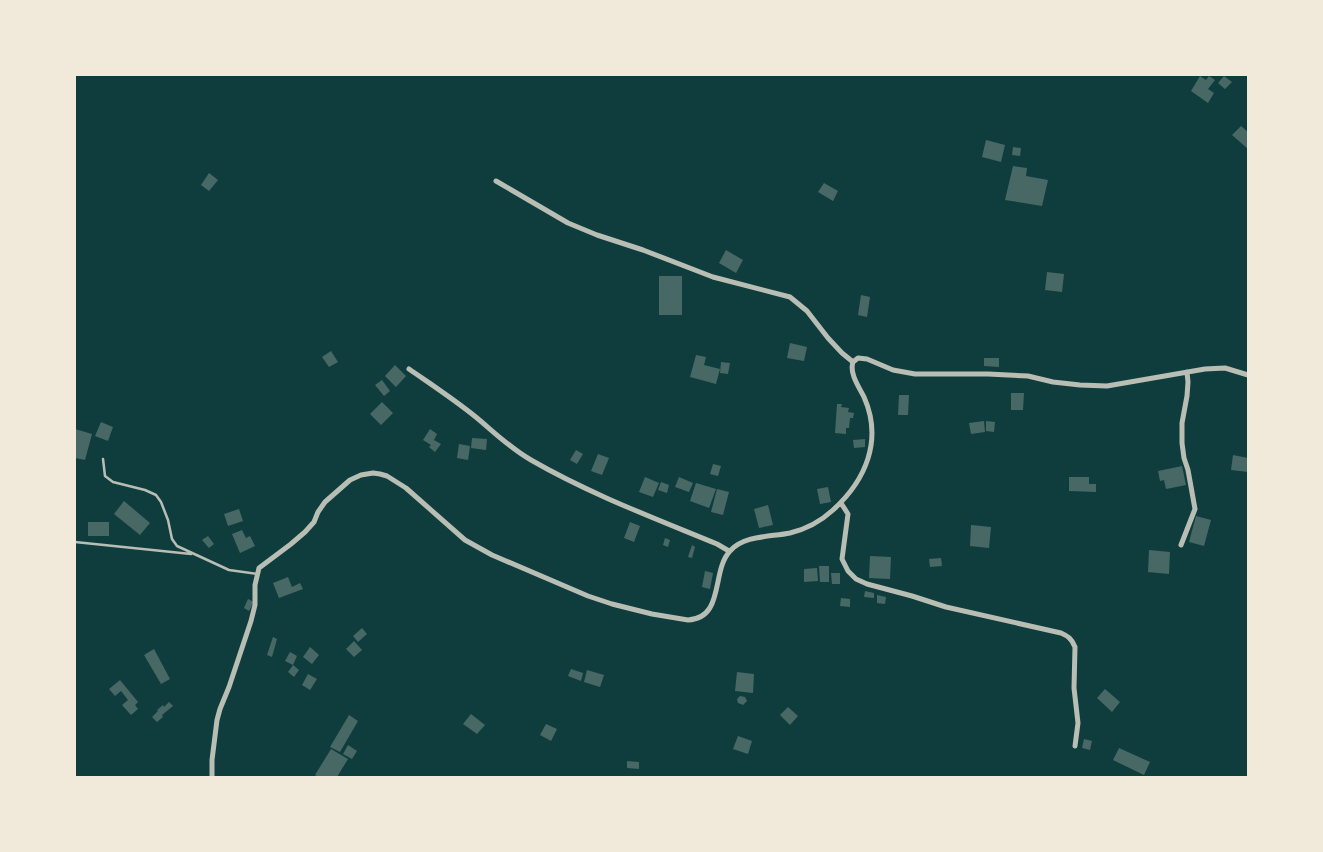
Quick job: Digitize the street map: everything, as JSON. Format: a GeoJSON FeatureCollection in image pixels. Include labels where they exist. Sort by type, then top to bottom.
{"type":"FeatureCollection","features":[{"type":"Feature","properties":{"kind":"street"},"geometry":{"type":"LineString","coordinates":[[496,181],[568,223],[597,235],[714,277],[790,297],[806,311],[828,338],[853,362]]}},
{"type":"Feature","properties":{"kind":"street"},"geometry":{"type":"LineString","coordinates":[[212,777],[217,720],[255,605],[255,585],[259,568],[292,544],[314,522],[325,502],[350,480],[361,475],[373,473],[387,476],[406,488],[454,531],[478,547],[588,596],[636,611],[693,620],[704,616],[711,606],[716,594],[723,562],[729,551],[740,543],[758,538],[792,533],[811,526],[840,503],[858,481],[866,467],[872,436],[870,415],[852,369],[855,359],[861,357],[893,370],[915,374],[1028,376],[1080,386],[1107,386],[1204,369],[1225,368],[1248,375]]}},
{"type":"Feature","properties":{"kind":"street"},"geometry":{"type":"LineString","coordinates":[[409,369],[476,417],[506,444],[531,460],[591,491],[717,544],[729,551]]}},
{"type":"Feature","properties":{"kind":"street"},"geometry":{"type":"LineString","coordinates":[[1181,545],[1195,509],[1182,443],[1182,423],[1188,382],[1187,372]]}},
{"type":"Feature","properties":{"kind":"street"},"geometry":{"type":"LineString","coordinates":[[840,503],[848,514],[842,559],[844,566],[856,579],[867,584],[946,607],[1061,633],[1073,641],[1075,647],[1074,688],[1078,724],[1075,746]]}},
{"type":"Feature","properties":{"kind":"lane"},"geometry":{"type":"LineString","coordinates":[[103,459],[105,476],[113,482],[156,495],[161,502],[168,520],[172,539],[177,546],[229,570],[257,574]]}},
{"type":"Feature","properties":{"kind":"lane"},"geometry":{"type":"LineString","coordinates":[[75,542],[195,555]]}},
{"type":"Feature","properties":{"kind":"building"},"geometry":{"type":"Polygon","coordinates":[[[1200,76],[1206,80],[1209,76],[1215,80],[1208,89],[1214,93],[1208,103],[1191,91],[1200,76]]]}},
{"type":"Feature","properties":{"kind":"building"},"geometry":{"type":"Polygon","coordinates":[[[1224,76],[1232,82],[1225,89],[1218,83],[1224,76]]]}},
{"type":"Feature","properties":{"kind":"building"},"geometry":{"type":"Polygon","coordinates":[[[1241,126],[1248,132],[1248,149],[1232,135],[1241,126]]]}},
{"type":"Feature","properties":{"kind":"building"},"geometry":{"type":"Polygon","coordinates":[[[986,140],[1005,145],[1001,162],[982,157],[986,140]]]}},
{"type":"Feature","properties":{"kind":"building"},"geometry":{"type":"Polygon","coordinates":[[[1013,147],[1021,148],[1020,156],[1012,155],[1013,147]]]}},
{"type":"Feature","properties":{"kind":"building"},"geometry":{"type":"Polygon","coordinates":[[[1013,166],[1027,168],[1026,176],[1048,180],[1042,206],[1005,200],[1013,166]]]}},
{"type":"Feature","properties":{"kind":"building"},"geometry":{"type":"Polygon","coordinates":[[[209,173],[218,180],[209,191],[201,185],[209,173]]]}},
{"type":"Feature","properties":{"kind":"building"},"geometry":{"type":"Polygon","coordinates":[[[824,183],[838,191],[833,201],[818,192],[824,183]]]}},
{"type":"Feature","properties":{"kind":"building"},"geometry":{"type":"Polygon","coordinates":[[[726,250],[743,260],[736,273],[719,263],[726,250]]]}},
{"type":"Feature","properties":{"kind":"building"},"geometry":{"type":"Polygon","coordinates":[[[1047,272],[1064,274],[1062,292],[1045,290],[1047,272]]]}},
{"type":"Feature","properties":{"kind":"building"},"geometry":{"type":"Polygon","coordinates":[[[659,276],[682,276],[682,315],[659,315],[659,276]]]}},
{"type":"Feature","properties":{"kind":"building"},"geometry":{"type":"Polygon","coordinates":[[[861,295],[870,297],[867,317],[858,315],[861,295]]]}},
{"type":"Feature","properties":{"kind":"building"},"geometry":{"type":"Polygon","coordinates":[[[790,343],[807,347],[804,361],[787,358],[790,343]]]}},
{"type":"Feature","properties":{"kind":"building"},"geometry":{"type":"Polygon","coordinates":[[[331,351],[338,362],[329,367],[322,357],[331,351]]]}},
{"type":"Feature","properties":{"kind":"building"},"geometry":{"type":"Polygon","coordinates":[[[696,355],[706,357],[704,365],[720,369],[716,384],[690,377],[696,355]]]}},
{"type":"Feature","properties":{"kind":"building"},"geometry":{"type":"Polygon","coordinates":[[[984,358],[999,358],[999,367],[984,366],[984,358]]]}},
{"type":"Feature","properties":{"kind":"building"},"geometry":{"type":"Polygon","coordinates":[[[721,362],[730,363],[728,374],[720,373],[721,362]]]}},
{"type":"Feature","properties":{"kind":"building"},"geometry":{"type":"Polygon","coordinates":[[[395,365],[406,376],[396,387],[385,376],[395,365]]]}},
{"type":"Feature","properties":{"kind":"building"},"geometry":{"type":"Polygon","coordinates":[[[382,380],[390,391],[384,396],[375,385],[382,380]]]}},
{"type":"Feature","properties":{"kind":"building"},"geometry":{"type":"Polygon","coordinates":[[[1011,393],[1024,393],[1023,410],[1011,410],[1011,393]]]}},
{"type":"Feature","properties":{"kind":"building"},"geometry":{"type":"Polygon","coordinates":[[[899,395],[909,395],[908,415],[898,415],[899,395]]]}},
{"type":"Feature","properties":{"kind":"building"},"geometry":{"type":"Polygon","coordinates":[[[382,402],[393,413],[381,425],[370,414],[382,402]]]}},
{"type":"Feature","properties":{"kind":"building"},"geometry":{"type":"Polygon","coordinates":[[[837,404],[842,404],[841,407],[849,408],[848,412],[854,413],[853,418],[850,418],[849,428],[846,428],[846,434],[835,433],[837,404]]]}},
{"type":"Feature","properties":{"kind":"building"},"geometry":{"type":"Polygon","coordinates":[[[984,421],[985,432],[971,434],[969,423],[984,421]]]}},
{"type":"Feature","properties":{"kind":"building"},"geometry":{"type":"Polygon","coordinates":[[[986,421],[995,422],[994,432],[986,431],[986,421]]]}},
{"type":"Feature","properties":{"kind":"building"},"geometry":{"type":"Polygon","coordinates":[[[101,422],[113,427],[108,441],[95,436],[101,422]]]}},
{"type":"Feature","properties":{"kind":"building"},"geometry":{"type":"Polygon","coordinates":[[[75,429],[92,434],[85,460],[75,458],[75,429]]]}},
{"type":"Feature","properties":{"kind":"building"},"geometry":{"type":"Polygon","coordinates":[[[430,429],[437,434],[434,440],[441,444],[435,452],[429,447],[431,445],[423,440],[430,429]]]}},
{"type":"Feature","properties":{"kind":"building"},"geometry":{"type":"Polygon","coordinates":[[[472,438],[487,439],[486,450],[471,448],[472,438]]]}},
{"type":"Feature","properties":{"kind":"building"},"geometry":{"type":"Polygon","coordinates":[[[865,439],[865,447],[854,448],[853,440],[865,439]]]}},
{"type":"Feature","properties":{"kind":"building"},"geometry":{"type":"Polygon","coordinates":[[[459,444],[470,446],[468,460],[457,458],[459,444]]]}},
{"type":"Feature","properties":{"kind":"building"},"geometry":{"type":"Polygon","coordinates":[[[576,450],[583,454],[577,464],[570,460],[576,450]]]}},
{"type":"Feature","properties":{"kind":"building"},"geometry":{"type":"Polygon","coordinates":[[[598,454],[609,458],[602,475],[591,471],[598,454]]]}},
{"type":"Feature","properties":{"kind":"building"},"geometry":{"type":"Polygon","coordinates":[[[1233,455],[1248,458],[1248,472],[1231,470],[1233,455]]]}},
{"type":"Feature","properties":{"kind":"building"},"geometry":{"type":"Polygon","coordinates":[[[713,464],[721,466],[718,476],[710,474],[713,464]]]}},
{"type":"Feature","properties":{"kind":"building"},"geometry":{"type":"Polygon","coordinates":[[[1182,466],[1186,485],[1166,489],[1164,480],[1160,481],[1158,471],[1182,466]]]}},
{"type":"Feature","properties":{"kind":"building"},"geometry":{"type":"Polygon","coordinates":[[[645,477],[659,483],[653,497],[639,492],[645,477]]]}},
{"type":"Feature","properties":{"kind":"building"},"geometry":{"type":"Polygon","coordinates":[[[679,477],[693,483],[689,492],[675,487],[679,477]]]}},
{"type":"Feature","properties":{"kind":"building"},"geometry":{"type":"Polygon","coordinates":[[[1069,477],[1089,477],[1089,484],[1096,484],[1096,492],[1069,491],[1069,477]]]}},
{"type":"Feature","properties":{"kind":"building"},"geometry":{"type":"Polygon","coordinates":[[[661,482],[669,485],[667,493],[658,490],[661,482]]]}},
{"type":"Feature","properties":{"kind":"building"},"geometry":{"type":"Polygon","coordinates":[[[696,483],[716,489],[709,508],[690,501],[696,483]]]}},
{"type":"Feature","properties":{"kind":"building"},"geometry":{"type":"Polygon","coordinates":[[[828,487],[831,502],[820,504],[817,489],[828,487]]]}},
{"type":"Feature","properties":{"kind":"building"},"geometry":{"type":"Polygon","coordinates":[[[717,489],[729,492],[723,515],[711,512],[717,489]]]}},
{"type":"Feature","properties":{"kind":"building"},"geometry":{"type":"Polygon","coordinates":[[[124,501],[150,523],[140,535],[114,514],[124,501]]]}},
{"type":"Feature","properties":{"kind":"building"},"geometry":{"type":"Polygon","coordinates":[[[768,505],[773,525],[759,528],[754,509],[768,505]]]}},
{"type":"Feature","properties":{"kind":"building"},"geometry":{"type":"Polygon","coordinates":[[[239,509],[243,521],[228,526],[224,514],[239,509]]]}},
{"type":"Feature","properties":{"kind":"building"},"geometry":{"type":"Polygon","coordinates":[[[1196,516],[1211,520],[1204,546],[1189,542],[1196,516]]]}},
{"type":"Feature","properties":{"kind":"building"},"geometry":{"type":"Polygon","coordinates":[[[88,522],[109,522],[109,536],[88,536],[88,522]]]}},
{"type":"Feature","properties":{"kind":"building"},"geometry":{"type":"Polygon","coordinates":[[[630,522],[640,526],[634,542],[624,538],[630,522]]]}},
{"type":"Feature","properties":{"kind":"building"},"geometry":{"type":"Polygon","coordinates":[[[971,525],[991,527],[989,548],[970,546],[971,525]]]}},
{"type":"Feature","properties":{"kind":"building"},"geometry":{"type":"Polygon","coordinates":[[[242,530],[246,538],[250,536],[255,546],[240,553],[232,534],[242,530]]]}},
{"type":"Feature","properties":{"kind":"building"},"geometry":{"type":"Polygon","coordinates":[[[208,536],[214,544],[209,548],[202,540],[208,536]]]}},
{"type":"Feature","properties":{"kind":"building"},"geometry":{"type":"Polygon","coordinates":[[[665,538],[670,540],[668,547],[663,545],[665,538]]]}},
{"type":"Feature","properties":{"kind":"building"},"geometry":{"type":"Polygon","coordinates":[[[692,545],[695,547],[692,558],[688,557],[692,545]]]}},
{"type":"Feature","properties":{"kind":"building"},"geometry":{"type":"Polygon","coordinates":[[[1149,550],[1170,552],[1169,574],[1148,572],[1149,550]]]}},
{"type":"Feature","properties":{"kind":"building"},"geometry":{"type":"Polygon","coordinates":[[[870,556],[891,557],[890,579],[869,578],[870,556]]]}},
{"type":"Feature","properties":{"kind":"building"},"geometry":{"type":"Polygon","coordinates":[[[941,558],[942,566],[930,567],[929,559],[941,558]]]}},
{"type":"Feature","properties":{"kind":"building"},"geometry":{"type":"Polygon","coordinates":[[[819,566],[829,566],[829,582],[820,582],[819,566]]]}},
{"type":"Feature","properties":{"kind":"building"},"geometry":{"type":"Polygon","coordinates":[[[817,568],[818,581],[804,582],[804,569],[817,568]]]}},
{"type":"Feature","properties":{"kind":"building"},"geometry":{"type":"Polygon","coordinates":[[[705,571],[713,573],[710,589],[702,587],[705,571]]]}},
{"type":"Feature","properties":{"kind":"building"},"geometry":{"type":"Polygon","coordinates":[[[831,573],[840,573],[840,584],[832,584],[831,573]]]}},
{"type":"Feature","properties":{"kind":"building"},"geometry":{"type":"Polygon","coordinates":[[[288,577],[292,587],[300,583],[303,589],[279,598],[273,583],[288,577]]]}},
{"type":"Feature","properties":{"kind":"building"},"geometry":{"type":"Polygon","coordinates":[[[865,591],[874,593],[874,598],[864,597],[865,591]]]}},
{"type":"Feature","properties":{"kind":"building"},"geometry":{"type":"Polygon","coordinates":[[[877,595],[886,597],[885,604],[877,603],[877,595]]]}},
{"type":"Feature","properties":{"kind":"building"},"geometry":{"type":"Polygon","coordinates":[[[841,598],[850,599],[850,607],[840,606],[841,598]]]}},
{"type":"Feature","properties":{"kind":"building"},"geometry":{"type":"Polygon","coordinates":[[[248,599],[254,602],[249,611],[244,608],[248,599]]]}},
{"type":"Feature","properties":{"kind":"building"},"geometry":{"type":"Polygon","coordinates":[[[362,628],[367,634],[358,642],[353,636],[362,628]]]}},
{"type":"Feature","properties":{"kind":"building"},"geometry":{"type":"Polygon","coordinates":[[[273,637],[277,639],[272,657],[267,655],[273,637]]]}},
{"type":"Feature","properties":{"kind":"building"},"geometry":{"type":"Polygon","coordinates":[[[354,641],[362,650],[354,657],[346,649],[354,641]]]}},
{"type":"Feature","properties":{"kind":"building"},"geometry":{"type":"Polygon","coordinates":[[[310,647],[319,655],[312,664],[303,657],[310,647]]]}},
{"type":"Feature","properties":{"kind":"building"},"geometry":{"type":"Polygon","coordinates":[[[154,649],[170,679],[161,684],[144,655],[154,649]]]}},
{"type":"Feature","properties":{"kind":"building"},"geometry":{"type":"Polygon","coordinates":[[[290,652],[297,656],[293,665],[285,661],[290,652]]]}},
{"type":"Feature","properties":{"kind":"building"},"geometry":{"type":"Polygon","coordinates":[[[293,665],[299,670],[294,677],[288,672],[293,665]]]}},
{"type":"Feature","properties":{"kind":"building"},"geometry":{"type":"Polygon","coordinates":[[[571,669],[583,673],[581,681],[568,676],[571,669]]]}},
{"type":"Feature","properties":{"kind":"building"},"geometry":{"type":"Polygon","coordinates":[[[587,670],[604,675],[600,687],[584,682],[587,670]]]}},
{"type":"Feature","properties":{"kind":"building"},"geometry":{"type":"Polygon","coordinates":[[[737,672],[754,674],[753,693],[735,691],[737,672]]]}},
{"type":"Feature","properties":{"kind":"building"},"geometry":{"type":"Polygon","coordinates":[[[308,674],[317,679],[310,690],[302,685],[308,674]]]}},
{"type":"Feature","properties":{"kind":"building"},"geometry":{"type":"Polygon","coordinates":[[[120,680],[138,702],[135,705],[138,709],[131,715],[122,705],[128,700],[121,691],[115,696],[109,689],[120,680]]]}},
{"type":"Feature","properties":{"kind":"building"},"geometry":{"type":"Polygon","coordinates":[[[1105,689],[1120,702],[1112,712],[1097,698],[1105,689]]]}},
{"type":"Feature","properties":{"kind":"building"},"geometry":{"type":"Polygon","coordinates":[[[740,696],[745,697],[747,701],[743,705],[738,703],[737,699],[740,696]]]}},
{"type":"Feature","properties":{"kind":"building"},"geometry":{"type":"Polygon","coordinates":[[[169,702],[173,706],[157,722],[152,717],[157,710],[169,702]]]}},
{"type":"Feature","properties":{"kind":"building"},"geometry":{"type":"Polygon","coordinates":[[[788,707],[798,716],[790,725],[780,715],[788,707]]]}},
{"type":"Feature","properties":{"kind":"building"},"geometry":{"type":"Polygon","coordinates":[[[471,714],[485,725],[477,734],[463,724],[471,714]]]}},
{"type":"Feature","properties":{"kind":"building"},"geometry":{"type":"Polygon","coordinates":[[[349,715],[358,721],[340,752],[330,747],[349,715]]]}},
{"type":"Feature","properties":{"kind":"building"},"geometry":{"type":"Polygon","coordinates":[[[546,724],[557,729],[551,741],[540,735],[546,724]]]}},
{"type":"Feature","properties":{"kind":"building"},"geometry":{"type":"Polygon","coordinates":[[[738,736],[752,741],[748,754],[733,749],[738,736]]]}},
{"type":"Feature","properties":{"kind":"building"},"geometry":{"type":"Polygon","coordinates":[[[1084,739],[1092,741],[1090,750],[1082,748],[1084,739]]]}},
{"type":"Feature","properties":{"kind":"building"},"geometry":{"type":"Polygon","coordinates":[[[348,745],[357,751],[352,759],[343,754],[348,745]]]}},
{"type":"Feature","properties":{"kind":"building"},"geometry":{"type":"Polygon","coordinates":[[[1119,748],[1150,762],[1144,775],[1113,760],[1119,748]]]}},
{"type":"Feature","properties":{"kind":"building"},"geometry":{"type":"Polygon","coordinates":[[[331,749],[348,759],[337,777],[318,777],[315,775],[331,749]]]}},
{"type":"Feature","properties":{"kind":"building"},"geometry":{"type":"Polygon","coordinates":[[[627,761],[639,762],[639,769],[627,768],[627,761]]]}}]}
